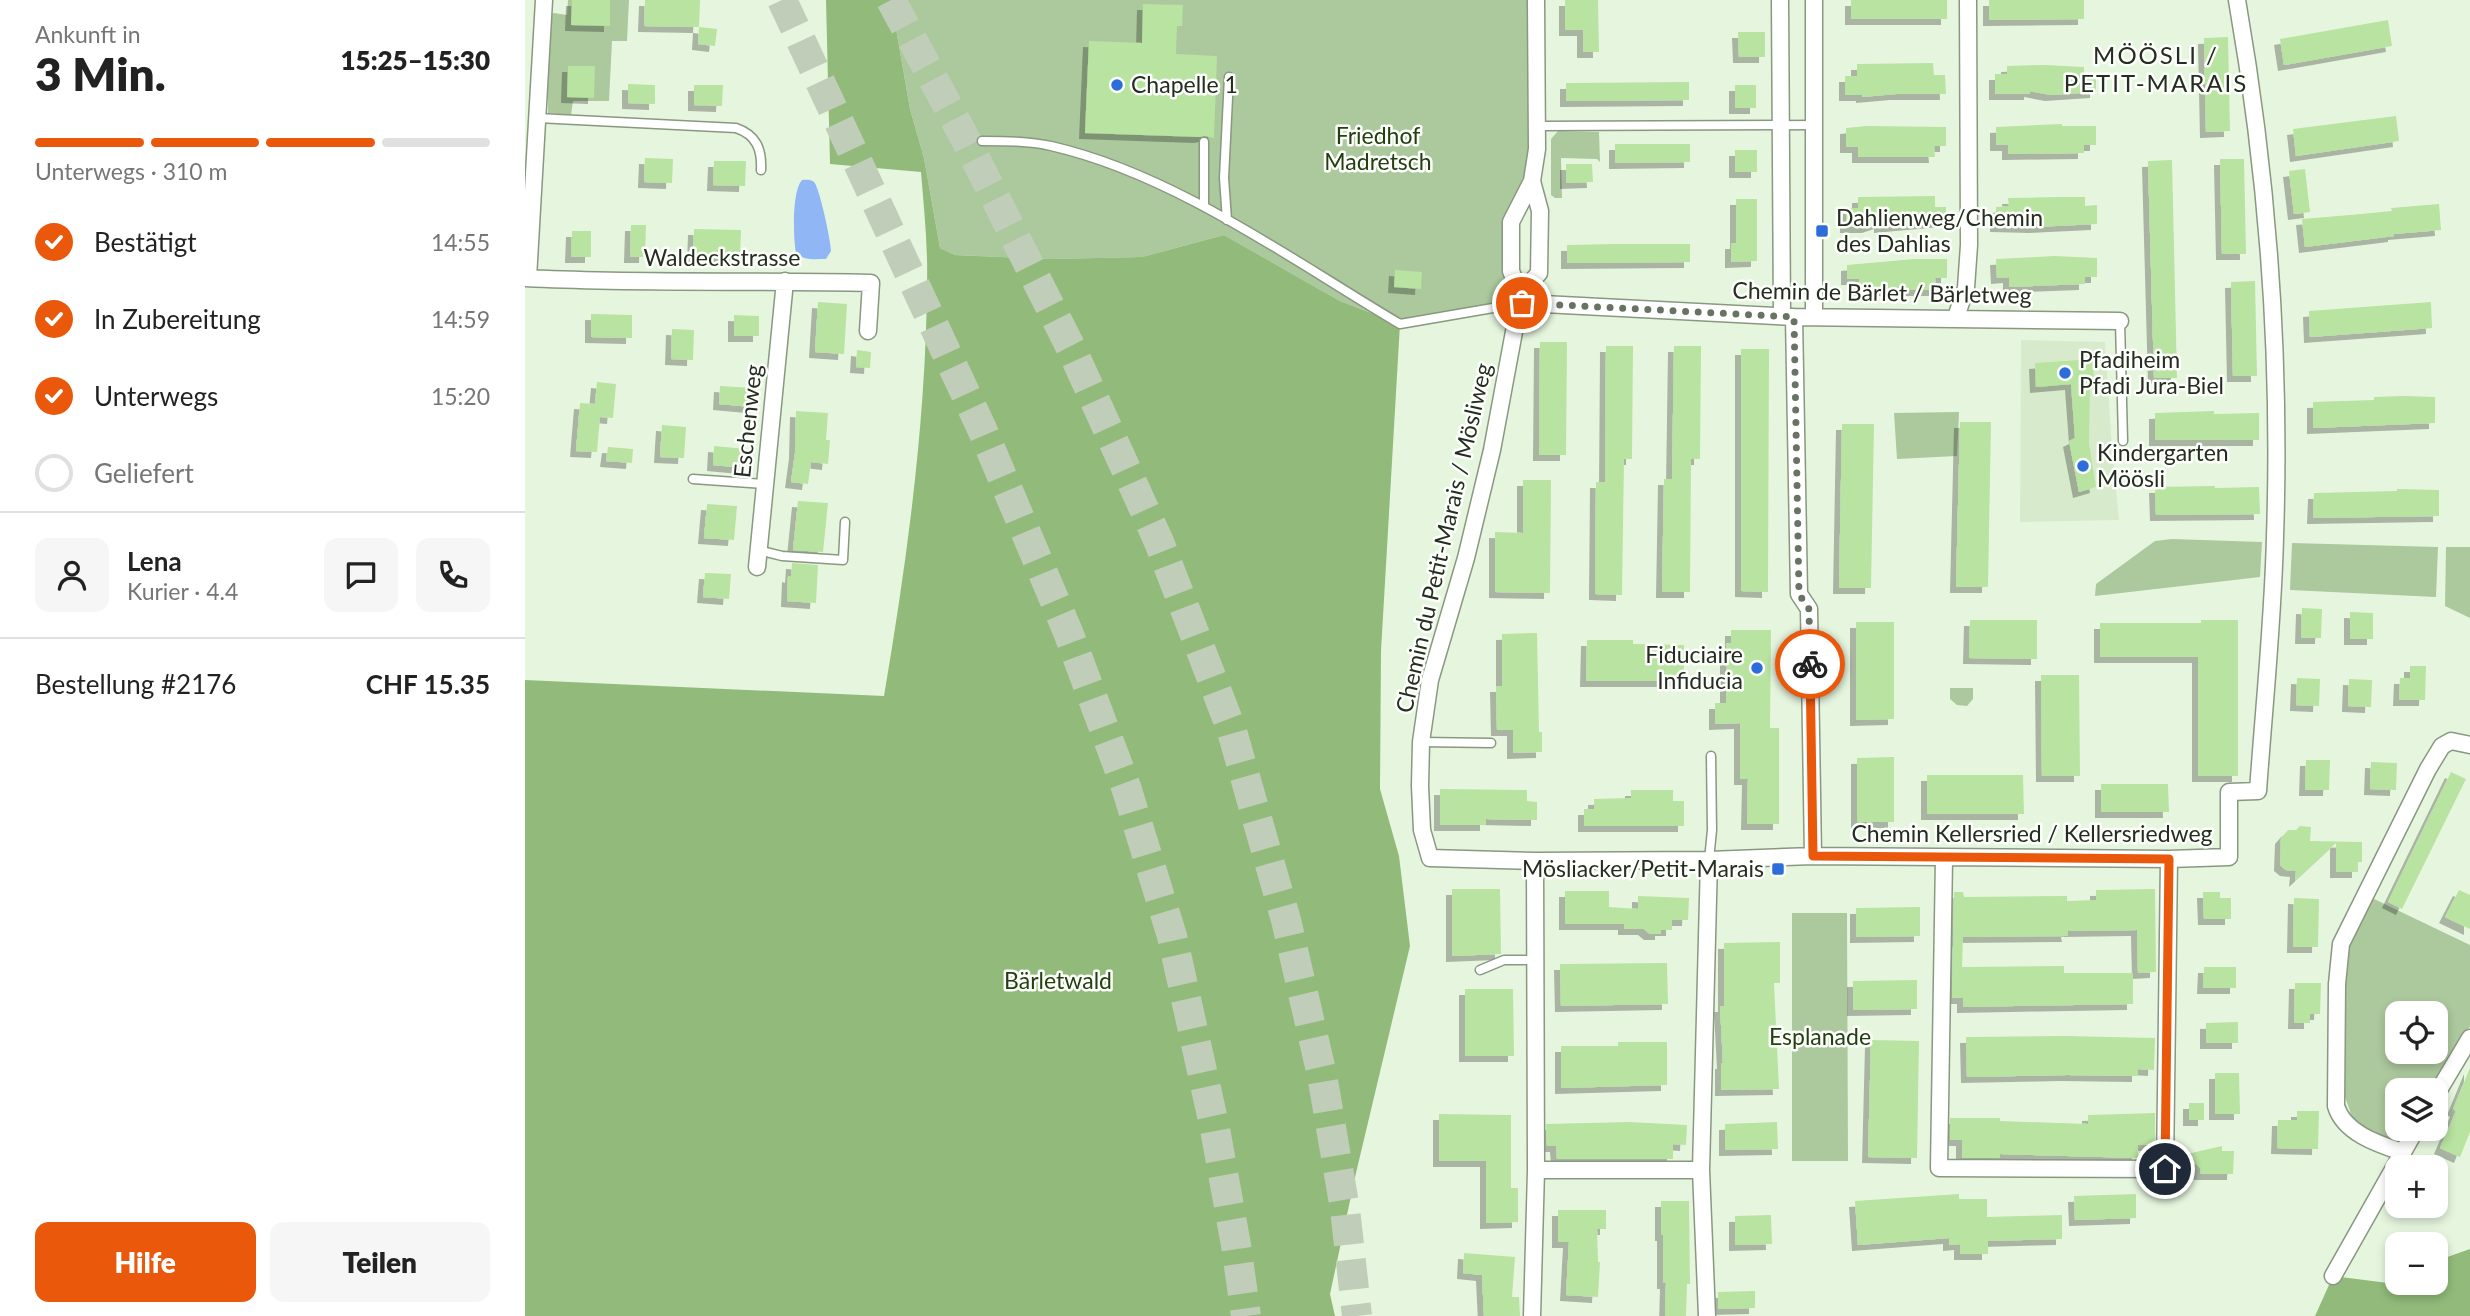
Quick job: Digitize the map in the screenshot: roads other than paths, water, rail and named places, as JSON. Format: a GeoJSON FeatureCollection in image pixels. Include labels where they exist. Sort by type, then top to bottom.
{"type":"FeatureCollection","features":[{"type":"Feature","properties":{"kind":"street"},"geometry":{"type":"LineString","coordinates":[[526,278],[544,0]]}},
{"type":"Feature","properties":{"kind":"street"},"geometry":{"type":"LineString","coordinates":[[1524,296],[1511,271],[1511,222],[1532,181],[1537,149],[1536,0]]}},
{"type":"Feature","properties":{"kind":"street"},"geometry":{"type":"LineString","coordinates":[[1780,0],[1781,125],[1799,594],[1809,609],[1813,856]]}},
{"type":"Feature","properties":{"kind":"street"},"geometry":{"type":"LineString","coordinates":[[1814,0],[1814,316]]}},
{"type":"Feature","properties":{"kind":"street"},"geometry":{"type":"LineString","coordinates":[[1957,317],[1966,288],[1969,245],[1968,0]]}},
{"type":"Feature","properties":{"kind":"street","name":"Chemin Kellersried / Kellersriedweg"},"geometry":{"type":"LineString","coordinates":[[1430,858],[1535,862],[1813,856],[2169,859],[2229,857],[2229,792],[2258,790],[2276,538],[2277,460],[2274,315],[2267,224],[2258,134],[2237,0]]}},
{"type":"Feature","properties":{"kind":"street","name":"Chemin du Petit-Marais / Mösliweg"},"geometry":{"type":"LineString","coordinates":[[1430,858],[1422,830],[1421,742],[1430,680],[1466,558],[1492,450],[1516,321],[1524,296],[1539,274],[1540,211],[1532,181]]}},
{"type":"Feature","properties":{"kind":"street","name":"Waldeckstrasse"},"geometry":{"type":"LineString","coordinates":[[526,278],[650,282],[871,283],[868,331]]}},
{"type":"Feature","properties":{"kind":"street","name":"Eschenweg"},"geometry":{"type":"LineString","coordinates":[[757,567],[785,281]]}},
{"type":"Feature","properties":{"kind":"street","name":"Chemin de Bärlet / Bärletweg"},"geometry":{"type":"LineString","coordinates":[[1524,296],[1789,317],[2120,321]]}},
{"type":"Feature","properties":{"kind":"street"},"geometry":{"type":"LineString","coordinates":[[2402,1152],[2364,1137],[2338,1114],[2337,984],[2341,944],[2442,746],[2451,741],[2470,745]]}},
{"type":"Feature","properties":{"kind":"street"},"geometry":{"type":"LineString","coordinates":[[1944,858],[1939,1168],[2165,1169],[2169,859]]}},
{"type":"Feature","properties":{"kind":"street"},"geometry":{"type":"LineString","coordinates":[[1707,1316],[1701,1170],[1709,860]]}},
{"type":"Feature","properties":{"kind":"street"},"geometry":{"type":"LineString","coordinates":[[1532,1316],[1537,1170],[1535,862]]}},
{"type":"Feature","properties":{"kind":"street"},"geometry":{"type":"LineString","coordinates":[[2446,1078],[2470,1038]]}},
{"type":"Feature","properties":{"kind":"street"},"geometry":{"type":"LineString","coordinates":[[2333,1276],[2409,1141]]}},
{"type":"Feature","properties":{"kind":"street"},"geometry":{"type":"LineString","coordinates":[[1537,1170],[1701,1170]]}},
{"type":"Feature","properties":{"kind":"lane"},"geometry":{"type":"LineString","coordinates":[[1227,220],[1224,178],[1229,77]]}},
{"type":"Feature","properties":{"kind":"lane"},"geometry":{"type":"LineString","coordinates":[[537,118],[736,128],[744,131],[756,142],[760,150],[761,170]]}},
{"type":"Feature","properties":{"kind":"lane"},"geometry":{"type":"LineString","coordinates":[[1537,125],[1814,125]]}},
{"type":"Feature","properties":{"kind":"lane"},"geometry":{"type":"LineString","coordinates":[[982,141],[1049,145],[1130,173],[1204,205],[1400,324],[1524,296]]}},
{"type":"Feature","properties":{"kind":"lane"},"geometry":{"type":"LineString","coordinates":[[1204,142],[1204,205]]}},
{"type":"Feature","properties":{"kind":"lane","name":"Chemin de Bärlet / Bärletweg"},"geometry":{"type":"LineString","coordinates":[[2120,321],[2123,441]]}},
{"type":"Feature","properties":{"kind":"lane"},"geometry":{"type":"LineString","coordinates":[[693,478],[764,484]]}},
{"type":"Feature","properties":{"kind":"lane"},"geometry":{"type":"LineString","coordinates":[[758,550],[782,556],[843,560],[845,522]]}},
{"type":"Feature","properties":{"kind":"lane","name":"Chemin du Petit-Marais / Mösliweg"},"geometry":{"type":"LineString","coordinates":[[1421,742],[1491,743]]}},
{"type":"Feature","properties":{"kind":"lane"},"geometry":{"type":"LineString","coordinates":[[1709,860],[1712,830],[1711,756]]}},
{"type":"Feature","properties":{"kind":"lane"},"geometry":{"type":"LineString","coordinates":[[1480,970],[1504,960],[1535,960]]}},
{"type":"Feature","properties":{"kind":"water"},"geometry":{"type":"Polygon","coordinates":[[[802,180],[814,182],[819,193],[831,251],[826,259],[806,258],[796,253],[795,204],[802,180]]]}},
{"type":"Feature","properties":{"kind":"tunnel"},"geometry":{"type":"LineString","coordinates":[[782,0],[982,429],[1068,632],[1126,787],[1172,936],[1215,1129],[1246,1316]]}},
{"type":"Feature","properties":{"kind":"tunnel"},"geometry":{"type":"LineString","coordinates":[[891,0],[968,144],[1072,350],[1159,542],[1231,728],[1286,920],[1322,1075],[1345,1209],[1357,1316]]}},
{"type":"Feature","properties":{"kind":"place","name":"Chapelle 1"},"geometry":{"type":"Point","coordinates":[1117,85]}},
{"type":"Feature","properties":{"kind":"place","name":"Dahlienweg/Chemin des Dahlias"},"geometry":{"type":"Point","coordinates":[1822,231]}},
{"type":"Feature","properties":{"kind":"place","name":"Pfadiheim Pfadi Jura-Biel"},"geometry":{"type":"Point","coordinates":[2065,373]}},
{"type":"Feature","properties":{"kind":"place","name":"Kindergarten Möösli"},"geometry":{"type":"Point","coordinates":[2083,466]}},
{"type":"Feature","properties":{"kind":"place","name":"Fiduciaire Infiducia"},"geometry":{"type":"Point","coordinates":[1757,668]}},
{"type":"Feature","properties":{"kind":"place","name":"Mösliacker/Petit-Marais"},"geometry":{"type":"Point","coordinates":[1778,869]}},
{"type":"Feature","properties":{"kind":"district","name":"MÖÖSLI / PETIT-MARAIS"},"geometry":{"type":"Point","coordinates":[2156,70]}},
{"type":"Feature","properties":{"kind":"park label","name":"Friedhof Madretsch"},"geometry":{"type":"Point","coordinates":[1378,149]}},
{"type":"Feature","properties":{"kind":"park label","name":"Bärletwald"},"geometry":{"type":"Point","coordinates":[1058,981]}},
{"type":"Feature","properties":{"kind":"park label","name":"Esplanade"},"geometry":{"type":"Point","coordinates":[1820,1037]}}]}
